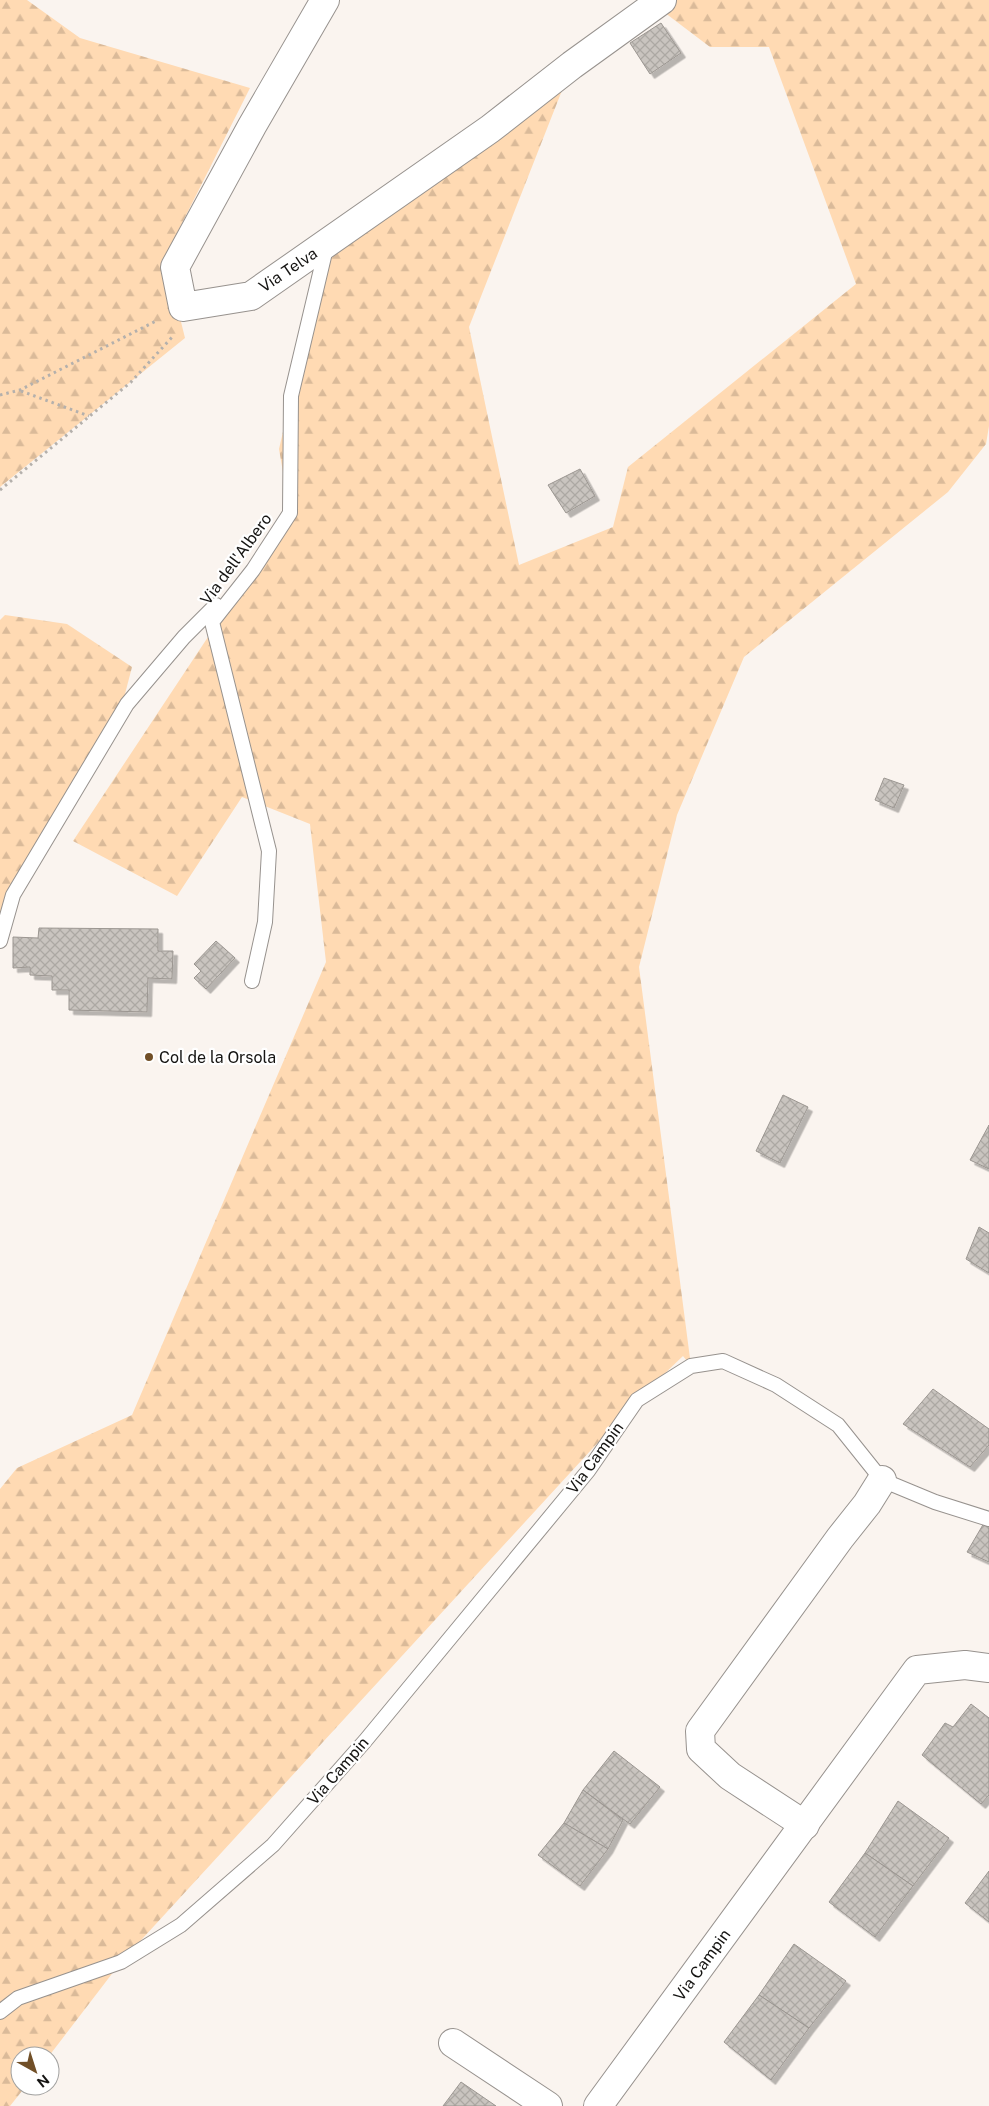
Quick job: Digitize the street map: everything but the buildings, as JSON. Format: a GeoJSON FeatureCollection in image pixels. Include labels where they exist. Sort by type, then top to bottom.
{"type":"FeatureCollection","features":[{"type":"Feature","properties":{"kind":"street"},"geometry":{"type":"LineString","coordinates":[[193,306],[175,267],[252,126],[325,0]]}},
{"type":"Feature","properties":{"kind":"street","name":"Via Telva"},"geometry":{"type":"LineString","coordinates":[[193,306],[251,296],[490,128],[572,65],[662,0]]}},
{"type":"Feature","properties":{"kind":"street"},"geometry":{"type":"LineString","coordinates":[[805,1825],[723,1769],[701,1749],[700,1731],[822,1561],[867,1504],[882,1480]]}},
{"type":"Feature","properties":{"kind":"street","name":"Via Campin"},"geometry":{"type":"LineString","coordinates":[[598,2106],[917,1670],[964,1665],[989,1668]]}},
{"type":"Feature","properties":{"kind":"street"},"geometry":{"type":"LineString","coordinates":[[453,2043],[548,2106]]}},
{"type":"Feature","properties":{"kind":"lane","name":"Via dell'Albero"},"geometry":{"type":"LineString","coordinates":[[252,981],[265,922],[269,851],[212,622],[252,570],[290,513],[291,396],[327,243]]}},
{"type":"Feature","properties":{"kind":"lane"},"geometry":{"type":"LineString","coordinates":[[0,941],[13,895],[127,704],[184,637],[252,570]]}},
{"type":"Feature","properties":{"kind":"lane","name":"Via Campin"},"geometry":{"type":"LineString","coordinates":[[0,2012],[18,1998],[121,1962],[180,1925],[274,1845],[365,1741],[588,1471],[637,1400],[690,1366],[723,1361],[776,1385],[838,1425],[882,1480]]}},
{"type":"Feature","properties":{"kind":"lane"},"geometry":{"type":"LineString","coordinates":[[882,1480],[935,1502],[989,1519]]}},
{"type":"Feature","properties":{"kind":"path"},"geometry":{"type":"LineString","coordinates":[[0,395],[20,390],[193,306]]}},
{"type":"Feature","properties":{"kind":"path"},"geometry":{"type":"LineString","coordinates":[[0,490],[131,382],[193,306]]}},
{"type":"Feature","properties":{"kind":"path"},"geometry":{"type":"LineString","coordinates":[[20,390],[89,416]]}},
{"type":"Feature","properties":{"kind":"green space"},"geometry":{"type":"Polygon","coordinates":[[[0,0],[27,0],[80,38],[250,88],[165,257],[185,338],[0,487],[0,0]]]}},
{"type":"Feature","properties":{"kind":"green space"},"geometry":{"type":"Polygon","coordinates":[[[648,0],[989,0],[989,426],[986,444],[948,492],[744,657],[677,815],[639,967],[691,1366],[683,1356],[637,1400],[121,1962],[57,2046],[10,2046],[10,2096],[18,2096],[10,2106],[0,2106],[0,1489],[17,1468],[132,1415],[326,962],[310,824],[242,797],[177,896],[73,841],[290,513],[279,449],[327,243],[572,65],[469,327],[519,565],[613,527],[628,467],[856,284],[769,47],[710,47],[648,0]]]}},
{"type":"Feature","properties":{"kind":"green space"},"geometry":{"type":"Polygon","coordinates":[[[5,615],[67,624],[132,667],[119,717],[0,927],[0,620],[5,615]]]}},
{"type":"Feature","properties":{"kind":"place","name":"Col de la Orsola"},"geometry":{"type":"Point","coordinates":[149,1057]}}]}
